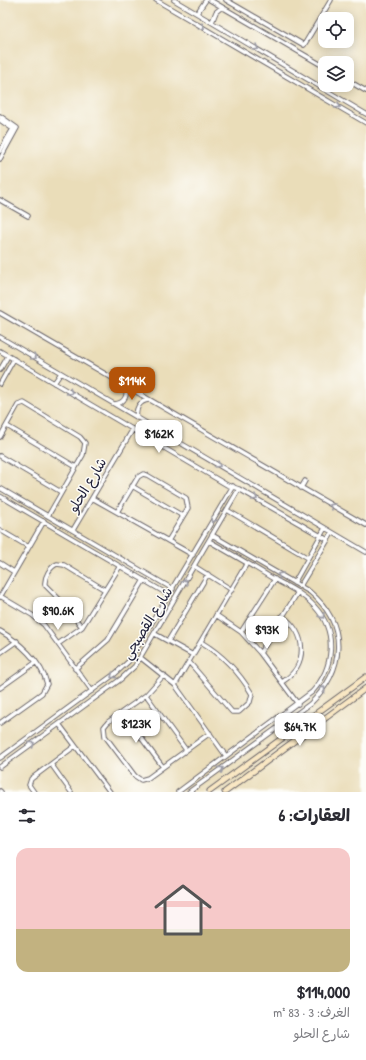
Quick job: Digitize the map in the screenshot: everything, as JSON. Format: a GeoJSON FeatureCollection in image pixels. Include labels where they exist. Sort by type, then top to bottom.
{"type":"FeatureCollection","features":[{"type":"Feature","properties":{"kind":"main road"},"geometry":{"type":"LineString","coordinates":[[210,791],[366,676]]}},
{"type":"Feature","properties":{"kind":"main road"},"geometry":{"type":"LineString","coordinates":[[225,792],[366,688]]}},
{"type":"Feature","properties":{"kind":"street"},"geometry":{"type":"LineString","coordinates":[[156,0],[366,123]]}},
{"type":"Feature","properties":{"kind":"street"},"geometry":{"type":"LineString","coordinates":[[174,0],[366,114]]}},
{"type":"Feature","properties":{"kind":"street"},"geometry":{"type":"LineString","coordinates":[[197,13],[206,0]]}},
{"type":"Feature","properties":{"kind":"street"},"geometry":{"type":"LineString","coordinates":[[210,0],[318,63]]}},
{"type":"Feature","properties":{"kind":"street"},"geometry":{"type":"LineString","coordinates":[[226,0],[304,45],[331,0]]}},
{"type":"Feature","properties":{"kind":"street"},"geometry":{"type":"LineString","coordinates":[[212,22],[216,12],[222,7]]}},
{"type":"Feature","properties":{"kind":"street"},"geometry":{"type":"LineString","coordinates":[[185,17],[190,9]]}},
{"type":"Feature","properties":{"kind":"street"},"geometry":{"type":"LineString","coordinates":[[250,23],[254,16]]}},
{"type":"Feature","properties":{"kind":"street"},"geometry":{"type":"LineString","coordinates":[[354,84],[366,91]]}},
{"type":"Feature","properties":{"kind":"street"},"geometry":{"type":"LineString","coordinates":[[0,116],[18,128],[0,158]]}},
{"type":"Feature","properties":{"kind":"street"},"geometry":{"type":"LineString","coordinates":[[0,120],[13,129],[0,151]]}},
{"type":"Feature","properties":{"kind":"street"},"geometry":{"type":"LineString","coordinates":[[0,200],[28,216]]}},
{"type":"Feature","properties":{"kind":"street"},"geometry":{"type":"LineString","coordinates":[[0,313],[366,525]]}},
{"type":"Feature","properties":{"kind":"street"},"geometry":{"type":"LineString","coordinates":[[0,337],[366,552]]}},
{"type":"Feature","properties":{"kind":"street"},"geometry":{"type":"LineString","coordinates":[[0,351],[227,485],[239,489],[328,540]]}},
{"type":"Feature","properties":{"kind":"street"},"geometry":{"type":"LineString","coordinates":[[0,370],[8,356]]}},
{"type":"Feature","properties":{"kind":"street"},"geometry":{"type":"LineString","coordinates":[[0,384],[14,359]]}},
{"type":"Feature","properties":{"kind":"street"},"geometry":{"type":"LineString","coordinates":[[54,383],[61,373]]}},
{"type":"Feature","properties":{"kind":"street"},"geometry":{"type":"LineString","coordinates":[[114,404],[119,404],[126,398],[126,389],[123,385]]}},
{"type":"Feature","properties":{"kind":"street"},"geometry":{"type":"LineString","coordinates":[[141,395],[144,388]]}},
{"type":"Feature","properties":{"kind":"street"},"geometry":{"type":"LineString","coordinates":[[137,418],[136,414],[139,405],[142,402],[150,400]]}},
{"type":"Feature","properties":{"kind":"street"},"geometry":{"type":"LineString","coordinates":[[0,438],[18,406],[26,404],[83,440],[85,451],[48,516]]}},
{"type":"Feature","properties":{"kind":"street"},"geometry":{"type":"LineString","coordinates":[[7,426],[76,467]]}},
{"type":"Feature","properties":{"kind":"street","name":"شارع الحلو"},"geometry":{"type":"LineString","coordinates":[[73,530],[133,429]]}},
{"type":"Feature","properties":{"kind":"street"},"geometry":{"type":"LineString","coordinates":[[0,456],[61,492]]}},
{"type":"Feature","properties":{"kind":"street"},"geometry":{"type":"LineString","coordinates":[[117,512],[132,486],[140,476],[147,475],[186,498],[188,508],[168,541]]}},
{"type":"Feature","properties":{"kind":"street"},"geometry":{"type":"LineString","coordinates":[[301,488],[305,481]]}},
{"type":"Feature","properties":{"kind":"street"},"geometry":{"type":"LineString","coordinates":[[132,486],[183,516]]}},
{"type":"Feature","properties":{"kind":"street","name":"شارع القصبجي"},"geometry":{"type":"LineString","coordinates":[[0,758],[116,673],[129,661],[160,612],[233,486]]}},
{"type":"Feature","properties":{"kind":"street"},"geometry":{"type":"LineString","coordinates":[[0,488],[173,589]]}},
{"type":"Feature","properties":{"kind":"street","name":"شارع القصبجي"},"geometry":{"type":"LineString","coordinates":[[0,767],[121,679],[141,658],[239,489]]}},
{"type":"Feature","properties":{"kind":"street"},"geometry":{"type":"LineString","coordinates":[[0,496],[169,595]]}},
{"type":"Feature","properties":{"kind":"street"},"geometry":{"type":"LineString","coordinates":[[12,503],[16,497]]}},
{"type":"Feature","properties":{"kind":"street"},"geometry":{"type":"LineString","coordinates":[[92,498],[192,555]]}},
{"type":"Feature","properties":{"kind":"street"},"geometry":{"type":"LineString","coordinates":[[224,501],[230,504]]}},
{"type":"Feature","properties":{"kind":"street"},"geometry":{"type":"LineString","coordinates":[[227,510],[308,558]]}},
{"type":"Feature","properties":{"kind":"street"},"geometry":{"type":"LineString","coordinates":[[44,521],[0,596],[38,620],[58,644],[92,691]]}},
{"type":"Feature","properties":{"kind":"street"},"geometry":{"type":"LineString","coordinates":[[294,582],[325,528]]}},
{"type":"Feature","properties":{"kind":"street"},"geometry":{"type":"LineString","coordinates":[[0,530],[29,547]]}},
{"type":"Feature","properties":{"kind":"street"},"geometry":{"type":"LineString","coordinates":[[300,586],[332,532]]}},
{"type":"Feature","properties":{"kind":"street"},"geometry":{"type":"LineString","coordinates":[[189,792],[318,696],[330,679],[336,662],[338,639],[332,617],[318,599],[294,582],[212,535]]}},
{"type":"Feature","properties":{"kind":"street"},"geometry":{"type":"LineString","coordinates":[[179,792],[312,692],[324,677],[329,664],[331,650],[328,631],[320,613],[308,599],[209,541]]}},
{"type":"Feature","properties":{"kind":"street"},"geometry":{"type":"LineString","coordinates":[[0,563],[14,572]]}},
{"type":"Feature","properties":{"kind":"street"},"geometry":{"type":"LineString","coordinates":[[175,684],[247,563]]}},
{"type":"Feature","properties":{"kind":"street"},"geometry":{"type":"LineString","coordinates":[[82,626],[45,585],[45,579],[52,568],[57,564],[64,565],[105,590]]}},
{"type":"Feature","properties":{"kind":"street"},"geometry":{"type":"LineString","coordinates":[[58,644],[82,626],[120,566]]}},
{"type":"Feature","properties":{"kind":"street"},"geometry":{"type":"LineString","coordinates":[[194,566],[232,590]]}},
{"type":"Feature","properties":{"kind":"street"},"geometry":{"type":"LineString","coordinates":[[168,641],[208,574]]}},
{"type":"Feature","properties":{"kind":"street"},"geometry":{"type":"LineString","coordinates":[[241,632],[274,579]]}},
{"type":"Feature","properties":{"kind":"street"},"geometry":{"type":"LineString","coordinates":[[75,668],[108,640],[144,580]]}},
{"type":"Feature","properties":{"kind":"street"},"geometry":{"type":"LineString","coordinates":[[161,590],[165,584]]}},
{"type":"Feature","properties":{"kind":"street"},"geometry":{"type":"LineString","coordinates":[[260,652],[298,592]]}},
{"type":"Feature","properties":{"kind":"street"},"geometry":{"type":"LineString","coordinates":[[160,612],[166,615]]}},
{"type":"Feature","properties":{"kind":"street"},"geometry":{"type":"LineString","coordinates":[[216,615],[241,632],[260,652],[298,704]]}},
{"type":"Feature","properties":{"kind":"street"},"geometry":{"type":"LineString","coordinates":[[282,616],[295,628],[300,638],[302,649],[298,666],[291,676],[282,682]]}},
{"type":"Feature","properties":{"kind":"street"},"geometry":{"type":"LineString","coordinates":[[0,631],[17,641],[35,663],[46,680],[45,691],[0,723]]}},
{"type":"Feature","properties":{"kind":"street"},"geometry":{"type":"LineString","coordinates":[[155,634],[193,654]]}},
{"type":"Feature","properties":{"kind":"street"},"geometry":{"type":"LineString","coordinates":[[0,653],[17,641]]}},
{"type":"Feature","properties":{"kind":"street"},"geometry":{"type":"LineString","coordinates":[[189,662],[232,712],[239,712],[250,702],[252,694],[236,670],[224,658],[201,642]]}},
{"type":"Feature","properties":{"kind":"street"},"geometry":{"type":"LineString","coordinates":[[141,658],[175,684],[226,756]]}},
{"type":"Feature","properties":{"kind":"street"},"geometry":{"type":"LineString","coordinates":[[0,688],[35,663]]}},
{"type":"Feature","properties":{"kind":"street"},"geometry":{"type":"LineString","coordinates":[[164,675],[146,694],[106,724],[104,734],[135,776],[144,780],[210,733]]}},
{"type":"Feature","properties":{"kind":"street"},"geometry":{"type":"LineString","coordinates":[[146,694],[186,750]]}},
{"type":"Feature","properties":{"kind":"street"},"geometry":{"type":"LineString","coordinates":[[122,712],[163,767]]}},
{"type":"Feature","properties":{"kind":"street"},"geometry":{"type":"LineString","coordinates":[[59,724],[110,792]]}},
{"type":"Feature","properties":{"kind":"street"},"geometry":{"type":"LineString","coordinates":[[270,724],[274,730]]}},
{"type":"Feature","properties":{"kind":"street"},"geometry":{"type":"LineString","coordinates":[[34,792],[29,785],[31,779],[76,746]]}},
{"type":"Feature","properties":{"kind":"street"},"geometry":{"type":"LineString","coordinates":[[9,751],[14,758]]}},
{"type":"Feature","properties":{"kind":"street"},"geometry":{"type":"LineString","coordinates":[[51,764],[71,792]]}}]}
